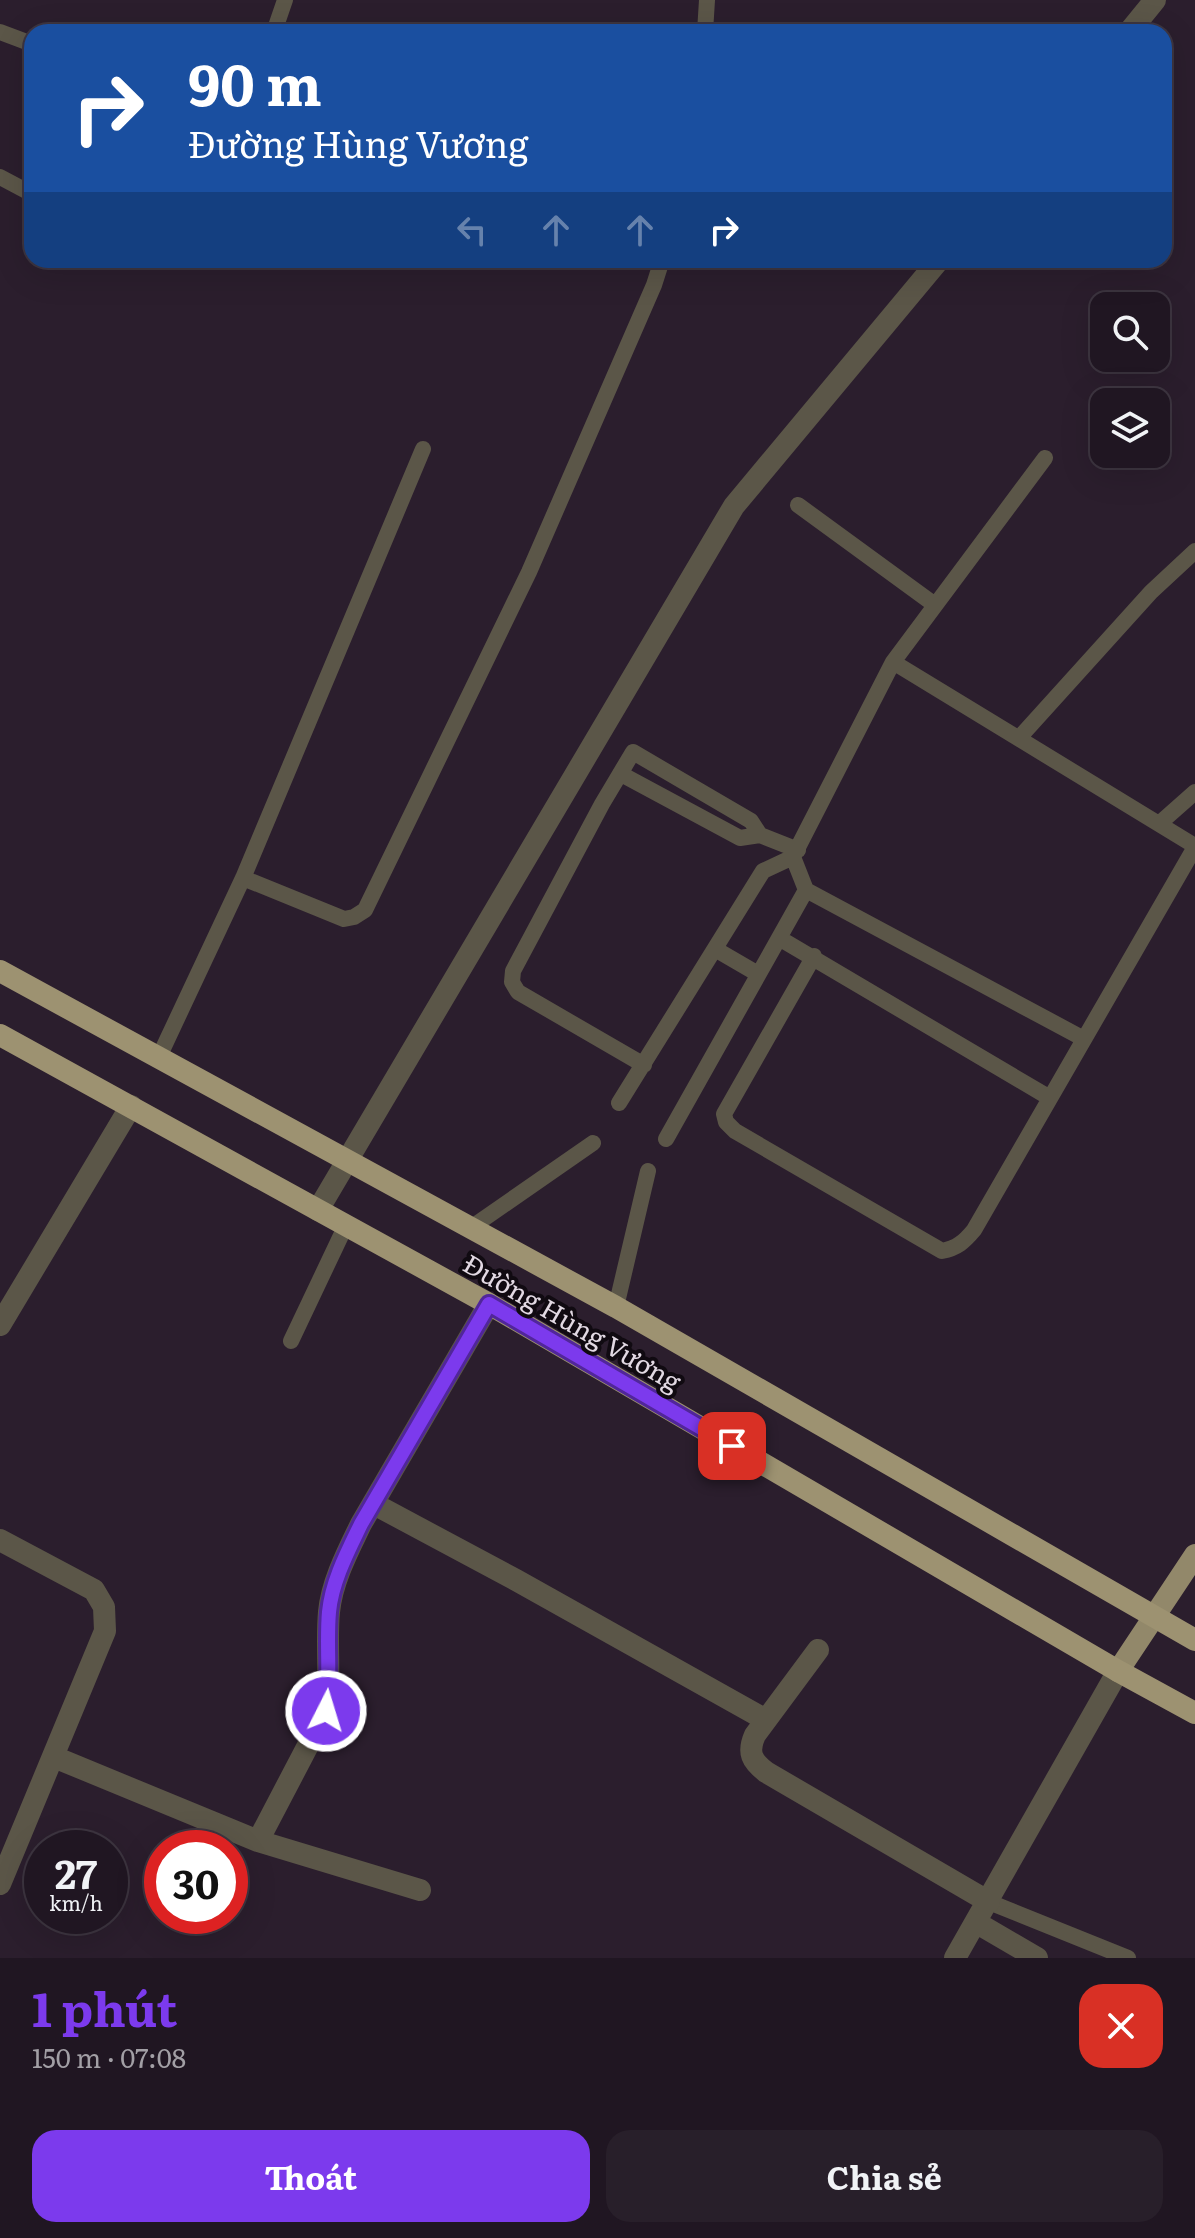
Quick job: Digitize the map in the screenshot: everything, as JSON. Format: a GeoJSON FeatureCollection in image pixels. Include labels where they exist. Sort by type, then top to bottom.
{"type":"FeatureCollection","features":[{"type":"Feature","properties":{"kind":"highway","name":"Đường Hùng Vương"},"geometry":{"type":"LineString","coordinates":[[0,971],[616,1307],[1195,1640]]}},
{"type":"Feature","properties":{"kind":"highway","name":"Đường Hùng Vương"},"geometry":{"type":"LineString","coordinates":[[0,1035],[489,1304],[1195,1713]]}},
{"type":"Feature","properties":{"kind":"main road"},"geometry":{"type":"LineString","coordinates":[[1118,1671],[1195,1555]]}},
{"type":"Feature","properties":{"kind":"street"},"geometry":{"type":"LineString","coordinates":[[1136,24],[1155,0]]}},
{"type":"Feature","properties":{"kind":"street"},"geometry":{"type":"LineString","coordinates":[[318,1210],[734,506],[932,268]]}},
{"type":"Feature","properties":{"kind":"street"},"geometry":{"type":"LineString","coordinates":[[0,1325],[131,1106]]}},
{"type":"Feature","properties":{"kind":"street"},"geometry":{"type":"LineString","coordinates":[[258,1841],[326,1711],[329,1692],[328,1614],[345,1558],[489,1304]]}},
{"type":"Feature","properties":{"kind":"street"},"geometry":{"type":"LineString","coordinates":[[374,1504],[766,1720]]}},
{"type":"Feature","properties":{"kind":"street"},"geometry":{"type":"LineString","coordinates":[[0,1540],[94,1590],[104,1607],[105,1631],[0,1884]]}},
{"type":"Feature","properties":{"kind":"street"},"geometry":{"type":"LineString","coordinates":[[818,1650],[750,1747],[755,1764],[989,1902]]}},
{"type":"Feature","properties":{"kind":"street"},"geometry":{"type":"LineString","coordinates":[[955,1958],[1118,1671]]}},
{"type":"Feature","properties":{"kind":"street"},"geometry":{"type":"LineString","coordinates":[[54,1757],[258,1841],[420,1890]]}},
{"type":"Feature","properties":{"kind":"street"},"geometry":{"type":"LineString","coordinates":[[977,1923],[1037,1958]]}},
{"type":"Feature","properties":{"kind":"lane"},"geometry":{"type":"LineString","coordinates":[[277,24],[285,0]]}},
{"type":"Feature","properties":{"kind":"lane"},"geometry":{"type":"LineString","coordinates":[[706,24],[707,0]]}},
{"type":"Feature","properties":{"kind":"lane"},"geometry":{"type":"LineString","coordinates":[[0,32],[24,41]]}},
{"type":"Feature","properties":{"kind":"lane"},"geometry":{"type":"LineString","coordinates":[[0,177],[24,190]]}},
{"type":"Feature","properties":{"kind":"lane"},"geometry":{"type":"LineString","coordinates":[[243,878],[344,919],[365,910],[529,572],[659,268]]}},
{"type":"Feature","properties":{"kind":"lane"},"geometry":{"type":"LineString","coordinates":[[159,1057],[243,878],[423,449]]}},
{"type":"Feature","properties":{"kind":"lane"},"geometry":{"type":"LineString","coordinates":[[619,1103],[763,871],[796,854],[893,662],[1045,458]]}},
{"type":"Feature","properties":{"kind":"lane"},"geometry":{"type":"LineString","coordinates":[[798,505],[935,605]]}},
{"type":"Feature","properties":{"kind":"lane"},"geometry":{"type":"LineString","coordinates":[[1019,738],[1151,592],[1195,551]]}},
{"type":"Feature","properties":{"kind":"lane"},"geometry":{"type":"LineString","coordinates":[[814,956],[724,1114],[726,1122],[735,1131],[942,1251],[963,1243],[974,1230],[1195,847],[893,662]]}},
{"type":"Feature","properties":{"kind":"lane"},"geometry":{"type":"LineString","coordinates":[[644,1065],[518,992],[512,982],[513,971],[633,752],[751,821],[760,835],[796,854],[806,890],[666,1139]]}},
{"type":"Feature","properties":{"kind":"lane"},"geometry":{"type":"LineString","coordinates":[[621,774],[740,838],[760,835]]}},
{"type":"Feature","properties":{"kind":"lane"},"geometry":{"type":"LineString","coordinates":[[1160,823],[1195,792]]}},
{"type":"Feature","properties":{"kind":"lane"},"geometry":{"type":"LineString","coordinates":[[806,890],[1084,1039]]}},
{"type":"Feature","properties":{"kind":"lane"},"geometry":{"type":"LineString","coordinates":[[779,938],[1050,1098]]}},
{"type":"Feature","properties":{"kind":"lane"},"geometry":{"type":"LineString","coordinates":[[715,949],[758,974]]}},
{"type":"Feature","properties":{"kind":"lane"},"geometry":{"type":"LineString","coordinates":[[472,1227],[593,1143]]}},
{"type":"Feature","properties":{"kind":"lane"},"geometry":{"type":"LineString","coordinates":[[616,1307],[648,1171]]}},
{"type":"Feature","properties":{"kind":"lane"},"geometry":{"type":"LineString","coordinates":[[291,1341],[346,1225]]}},
{"type":"Feature","properties":{"kind":"lane"},"geometry":{"type":"LineString","coordinates":[[989,1902],[1128,1958]]}},
{"type":"Feature","properties":{"kind":"route"},"geometry":{"type":"LineString","coordinates":[[326,1711],[329,1692],[328,1614],[345,1558],[361,1524],[489,1304],[732,1446]]}}]}
